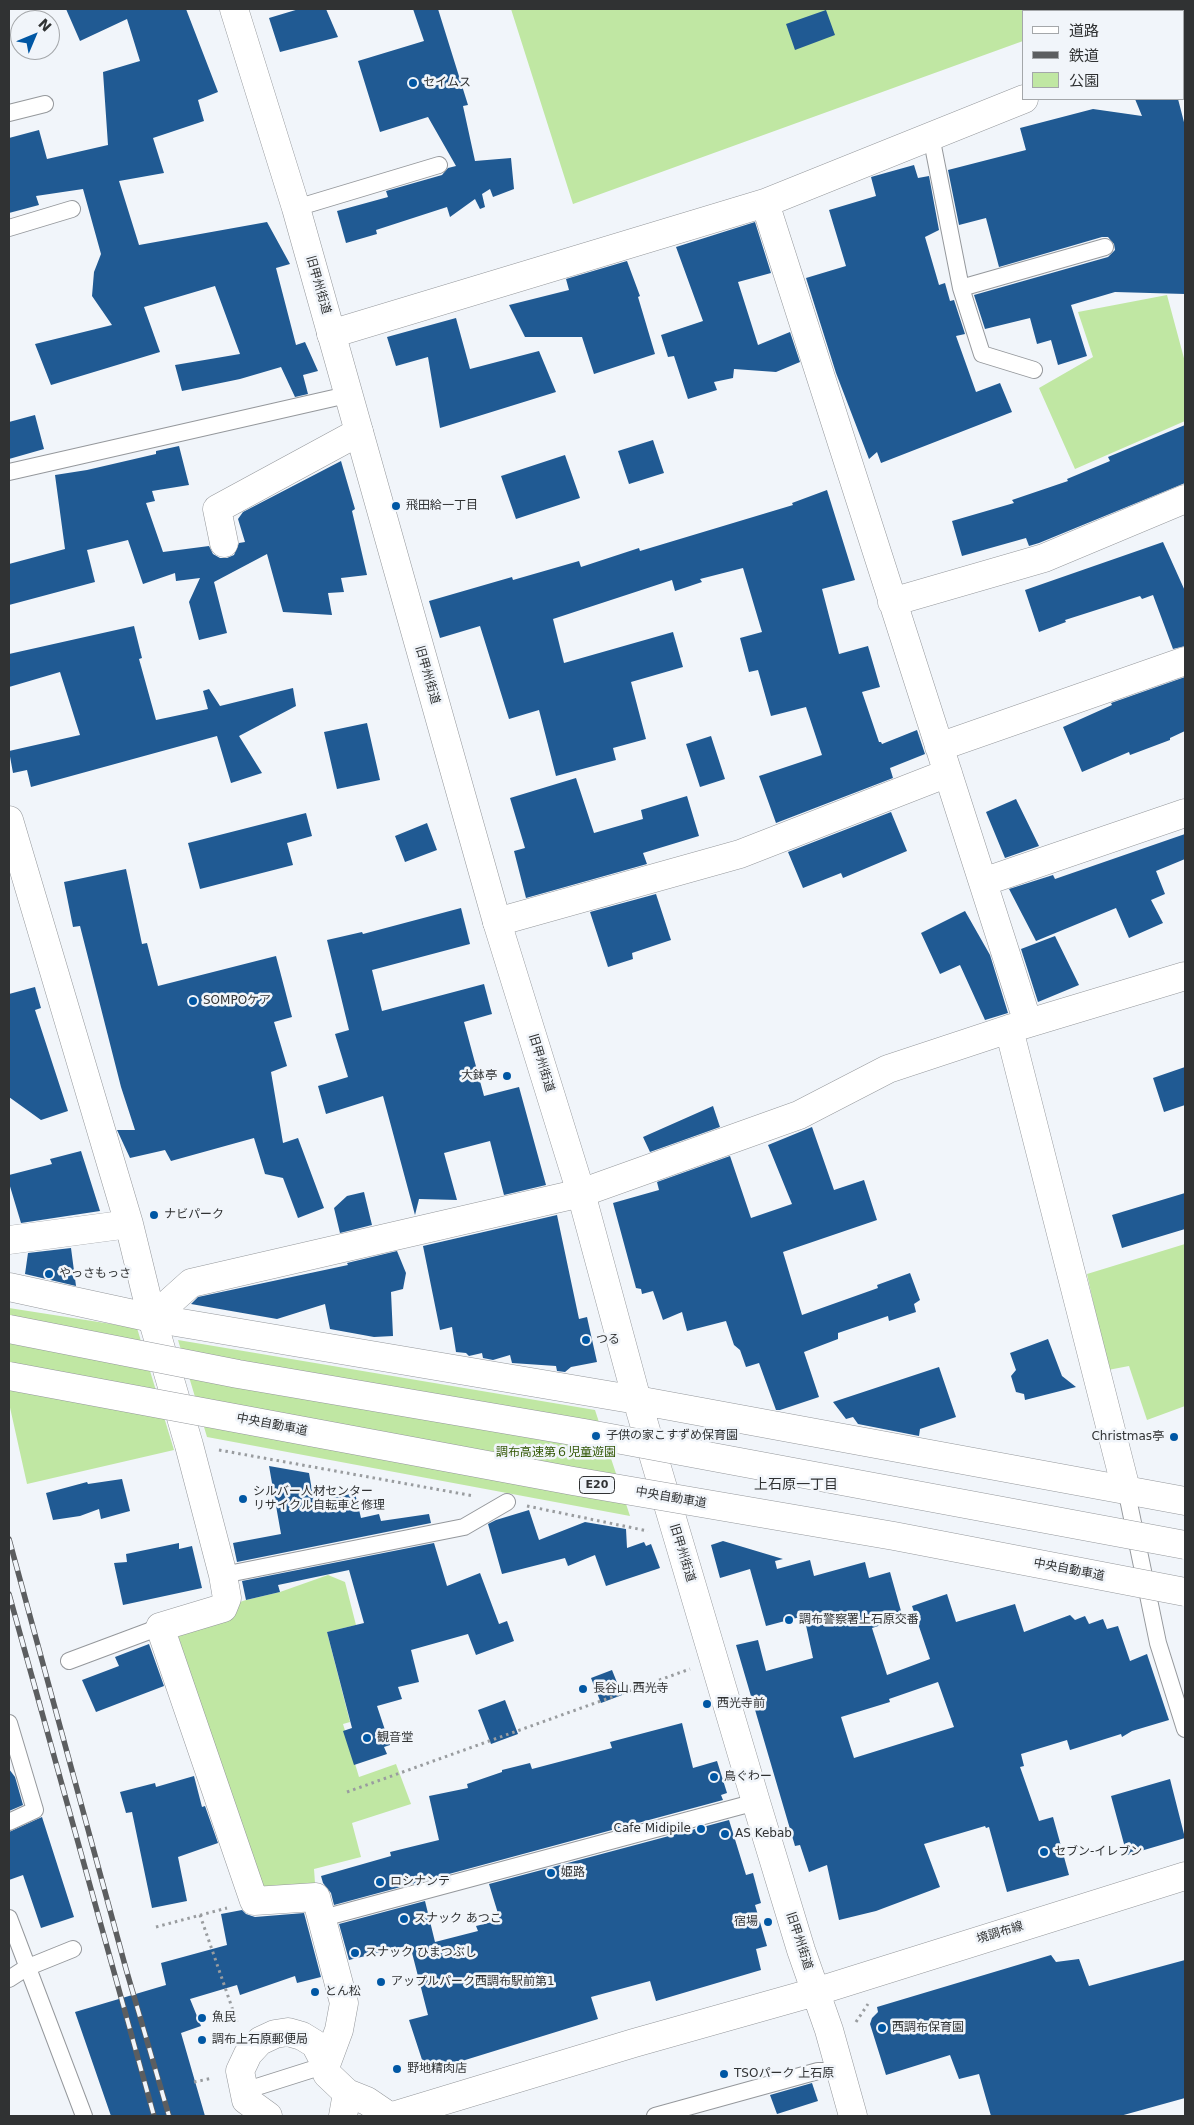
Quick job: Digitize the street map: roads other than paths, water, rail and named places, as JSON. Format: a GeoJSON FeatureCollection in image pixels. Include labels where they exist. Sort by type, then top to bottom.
{"type":"FeatureCollection","features":[{"type":"Feature","properties":{"kind":"main road","name":"旧甲州街道"},"geometry":{"type":"LineString","coordinates":[[234,9],[296,208],[332,334],[347,395],[497,922],[581,1193],[637,1400],[677,1537],[853,2116]]}},
{"type":"Feature","properties":{"kind":"main road"},"geometry":{"type":"LineString","coordinates":[[332,334],[765,203],[1022,100]]}},
{"type":"Feature","properties":{"kind":"main road"},"geometry":{"type":"LineString","coordinates":[[765,203],[983,882],[1019,1026],[1126,1489]]}},
{"type":"Feature","properties":{"kind":"main road"},"geometry":{"type":"LineString","coordinates":[[224,543],[216,509],[359,432]]}},
{"type":"Feature","properties":{"kind":"main road"},"geometry":{"type":"LineString","coordinates":[[892,602],[1044,558],[1185,499]]}},
{"type":"Feature","properties":{"kind":"main road"},"geometry":{"type":"LineString","coordinates":[[939,747],[1185,660]]}},
{"type":"Feature","properties":{"kind":"main road"},"geometry":{"type":"LineString","coordinates":[[497,922],[740,854],[948,773]]}},
{"type":"Feature","properties":{"kind":"main road"},"geometry":{"type":"LineString","coordinates":[[983,882],[1185,813]]}},
{"type":"Feature","properties":{"kind":"main road"},"geometry":{"type":"LineString","coordinates":[[9,820],[129,1224],[152,1318],[189,1445],[223,1575],[227,1598],[223,1608],[160,1627],[254,1901],[316,1897],[344,2003],[339,2030],[326,2064]]}},
{"type":"Feature","properties":{"kind":"main road"},"geometry":{"type":"LineString","coordinates":[[152,1318],[192,1283],[581,1193],[799,1115],[888,1070],[1019,1026],[1185,976]]}},
{"type":"Feature","properties":{"kind":"main road"},"geometry":{"type":"LineString","coordinates":[[9,1240],[129,1224]]}},
{"type":"Feature","properties":{"kind":"main road"},"geometry":{"type":"LineString","coordinates":[[9,1287],[152,1318],[637,1400],[1185,1501]]}},
{"type":"Feature","properties":{"kind":"main road"},"geometry":{"type":"LineString","coordinates":[[9,1329],[238,1374],[584,1433],[1185,1544]]}},
{"type":"Feature","properties":{"kind":"main road","name":"中央自動車道"},"geometry":{"type":"LineString","coordinates":[[9,1376],[563,1479],[894,1536],[1185,1592]]}},
{"type":"Feature","properties":{"kind":"main road","name":"境調布線"},"geometry":{"type":"LineString","coordinates":[[391,2116],[624,2046],[815,1992],[1185,1876]]}},
{"type":"Feature","properties":{"kind":"main road"},"geometry":{"type":"LineString","coordinates":[[268,2116],[246,2100],[240,2072],[248,2054],[260,2041],[275,2034],[288,2032],[302,2036],[315,2044],[326,2064],[328,2074],[345,2104],[367,2102],[391,2116]]}},
{"type":"Feature","properties":{"kind":"lane"},"geometry":{"type":"LineString","coordinates":[[9,113],[45,104]]}},
{"type":"Feature","properties":{"kind":"lane"},"geometry":{"type":"LineString","coordinates":[[931,136],[961,288],[982,354],[1034,370]]}},
{"type":"Feature","properties":{"kind":"lane"},"geometry":{"type":"LineString","coordinates":[[296,208],[439,166]]}},
{"type":"Feature","properties":{"kind":"lane"},"geometry":{"type":"LineString","coordinates":[[9,228],[72,209]]}},
{"type":"Feature","properties":{"kind":"lane"},"geometry":{"type":"LineString","coordinates":[[961,288],[1105,247]]}},
{"type":"Feature","properties":{"kind":"lane"},"geometry":{"type":"LineString","coordinates":[[9,472],[347,395]]}},
{"type":"Feature","properties":{"kind":"lane"},"geometry":{"type":"LineString","coordinates":[[1126,1489],[1158,1643],[1185,1729]]}},
{"type":"Feature","properties":{"kind":"lane"},"geometry":{"type":"LineString","coordinates":[[223,1575],[464,1527],[507,1502]]}},
{"type":"Feature","properties":{"kind":"lane"},"geometry":{"type":"LineString","coordinates":[[69,1661],[160,1627]]}},
{"type":"Feature","properties":{"kind":"lane"},"geometry":{"type":"LineString","coordinates":[[9,1722],[35,1810],[9,1822]]}},
{"type":"Feature","properties":{"kind":"lane"},"geometry":{"type":"LineString","coordinates":[[323,1918],[756,1802]]}},
{"type":"Feature","properties":{"kind":"lane"},"geometry":{"type":"LineString","coordinates":[[9,1918],[26,1968],[84,2116]]}},
{"type":"Feature","properties":{"kind":"lane"},"geometry":{"type":"LineString","coordinates":[[9,1979],[26,1968],[73,1949]]}},
{"type":"Feature","properties":{"kind":"lane"},"geometry":{"type":"LineString","coordinates":[[244,2091],[326,2064]]}},
{"type":"Feature","properties":{"kind":"lane"},"geometry":{"type":"LineString","coordinates":[[655,2116],[818,2071],[840,2071]]}},
{"type":"Feature","properties":{"kind":"railway"},"geometry":{"type":"LineString","coordinates":[[9,1539],[126,1969],[169,2116]]}},
{"type":"Feature","properties":{"kind":"railway"},"geometry":{"type":"LineString","coordinates":[[9,1594],[154,2116]]}},
{"type":"Feature","properties":{"kind":"place","name":"セイムス"},"geometry":{"type":"Point","coordinates":[413,83]}},
{"type":"Feature","properties":{"kind":"place","name":"飛田給一丁目"},"geometry":{"type":"Point","coordinates":[396,506]}},
{"type":"Feature","properties":{"kind":"place","name":"SOMPOケア"},"geometry":{"type":"Point","coordinates":[193,1001]}},
{"type":"Feature","properties":{"kind":"place","name":"大鉢亭"},"geometry":{"type":"Point","coordinates":[507,1076]}},
{"type":"Feature","properties":{"kind":"place","name":"ナビパーク"},"geometry":{"type":"Point","coordinates":[154,1215]}},
{"type":"Feature","properties":{"kind":"place","name":"やっさもっさ"},"geometry":{"type":"Point","coordinates":[49,1274]}},
{"type":"Feature","properties":{"kind":"place","name":"つる"},"geometry":{"type":"Point","coordinates":[586,1340]}},
{"type":"Feature","properties":{"kind":"place","name":"子供の家こすずめ保育園"},"geometry":{"type":"Point","coordinates":[596,1436]}},
{"type":"Feature","properties":{"kind":"place","name":"Christmas亭"},"geometry":{"type":"Point","coordinates":[1174,1437]}},
{"type":"Feature","properties":{"kind":"place","name":"シルバー人材センター リサイクル自転車と修理"},"geometry":{"type":"Point","coordinates":[243,1499]}},
{"type":"Feature","properties":{"kind":"place","name":"調布警察署上石原交番"},"geometry":{"type":"Point","coordinates":[789,1620]}},
{"type":"Feature","properties":{"kind":"place","name":"長谷山 西光寺"},"geometry":{"type":"Point","coordinates":[583,1689]}},
{"type":"Feature","properties":{"kind":"place","name":"西光寺前"},"geometry":{"type":"Point","coordinates":[707,1704]}},
{"type":"Feature","properties":{"kind":"place","name":"観音堂"},"geometry":{"type":"Point","coordinates":[367,1738]}},
{"type":"Feature","properties":{"kind":"place","name":"鳥ぐわー"},"geometry":{"type":"Point","coordinates":[714,1777]}},
{"type":"Feature","properties":{"kind":"place","name":"Cafe Midipile"},"geometry":{"type":"Point","coordinates":[701,1829]}},
{"type":"Feature","properties":{"kind":"place","name":"AS Kebab"},"geometry":{"type":"Point","coordinates":[725,1834]}},
{"type":"Feature","properties":{"kind":"place","name":"セブン-イレブン"},"geometry":{"type":"Point","coordinates":[1044,1852]}},
{"type":"Feature","properties":{"kind":"place","name":"姫路"},"geometry":{"type":"Point","coordinates":[551,1873]}},
{"type":"Feature","properties":{"kind":"place","name":"ロシナンテ"},"geometry":{"type":"Point","coordinates":[380,1882]}},
{"type":"Feature","properties":{"kind":"place","name":"スナック あつこ"},"geometry":{"type":"Point","coordinates":[404,1919]}},
{"type":"Feature","properties":{"kind":"place","name":"宿場"},"geometry":{"type":"Point","coordinates":[768,1922]}},
{"type":"Feature","properties":{"kind":"place","name":"スナック ひまつぶし"},"geometry":{"type":"Point","coordinates":[355,1953]}},
{"type":"Feature","properties":{"kind":"place","name":"アップルパーク西調布駅前第1"},"geometry":{"type":"Point","coordinates":[381,1982]}},
{"type":"Feature","properties":{"kind":"place","name":"とん松"},"geometry":{"type":"Point","coordinates":[315,1992]}},
{"type":"Feature","properties":{"kind":"place","name":"魚民"},"geometry":{"type":"Point","coordinates":[202,2018]}},
{"type":"Feature","properties":{"kind":"place","name":"西調布保育園"},"geometry":{"type":"Point","coordinates":[882,2028]}},
{"type":"Feature","properties":{"kind":"place","name":"調布上石原郵便局"},"geometry":{"type":"Point","coordinates":[202,2040]}},
{"type":"Feature","properties":{"kind":"place","name":"野地精肉店"},"geometry":{"type":"Point","coordinates":[397,2069]}},
{"type":"Feature","properties":{"kind":"place","name":"TSOパーク 上石原"},"geometry":{"type":"Point","coordinates":[724,2074]}},
{"type":"Feature","properties":{"kind":"district","name":"上石原一丁目"},"geometry":{"type":"Point","coordinates":[796,1485]}},
{"type":"Feature","properties":{"kind":"park label","name":"調布高速第６児童遊園"},"geometry":{"type":"Point","coordinates":[556,1453]}}]}
